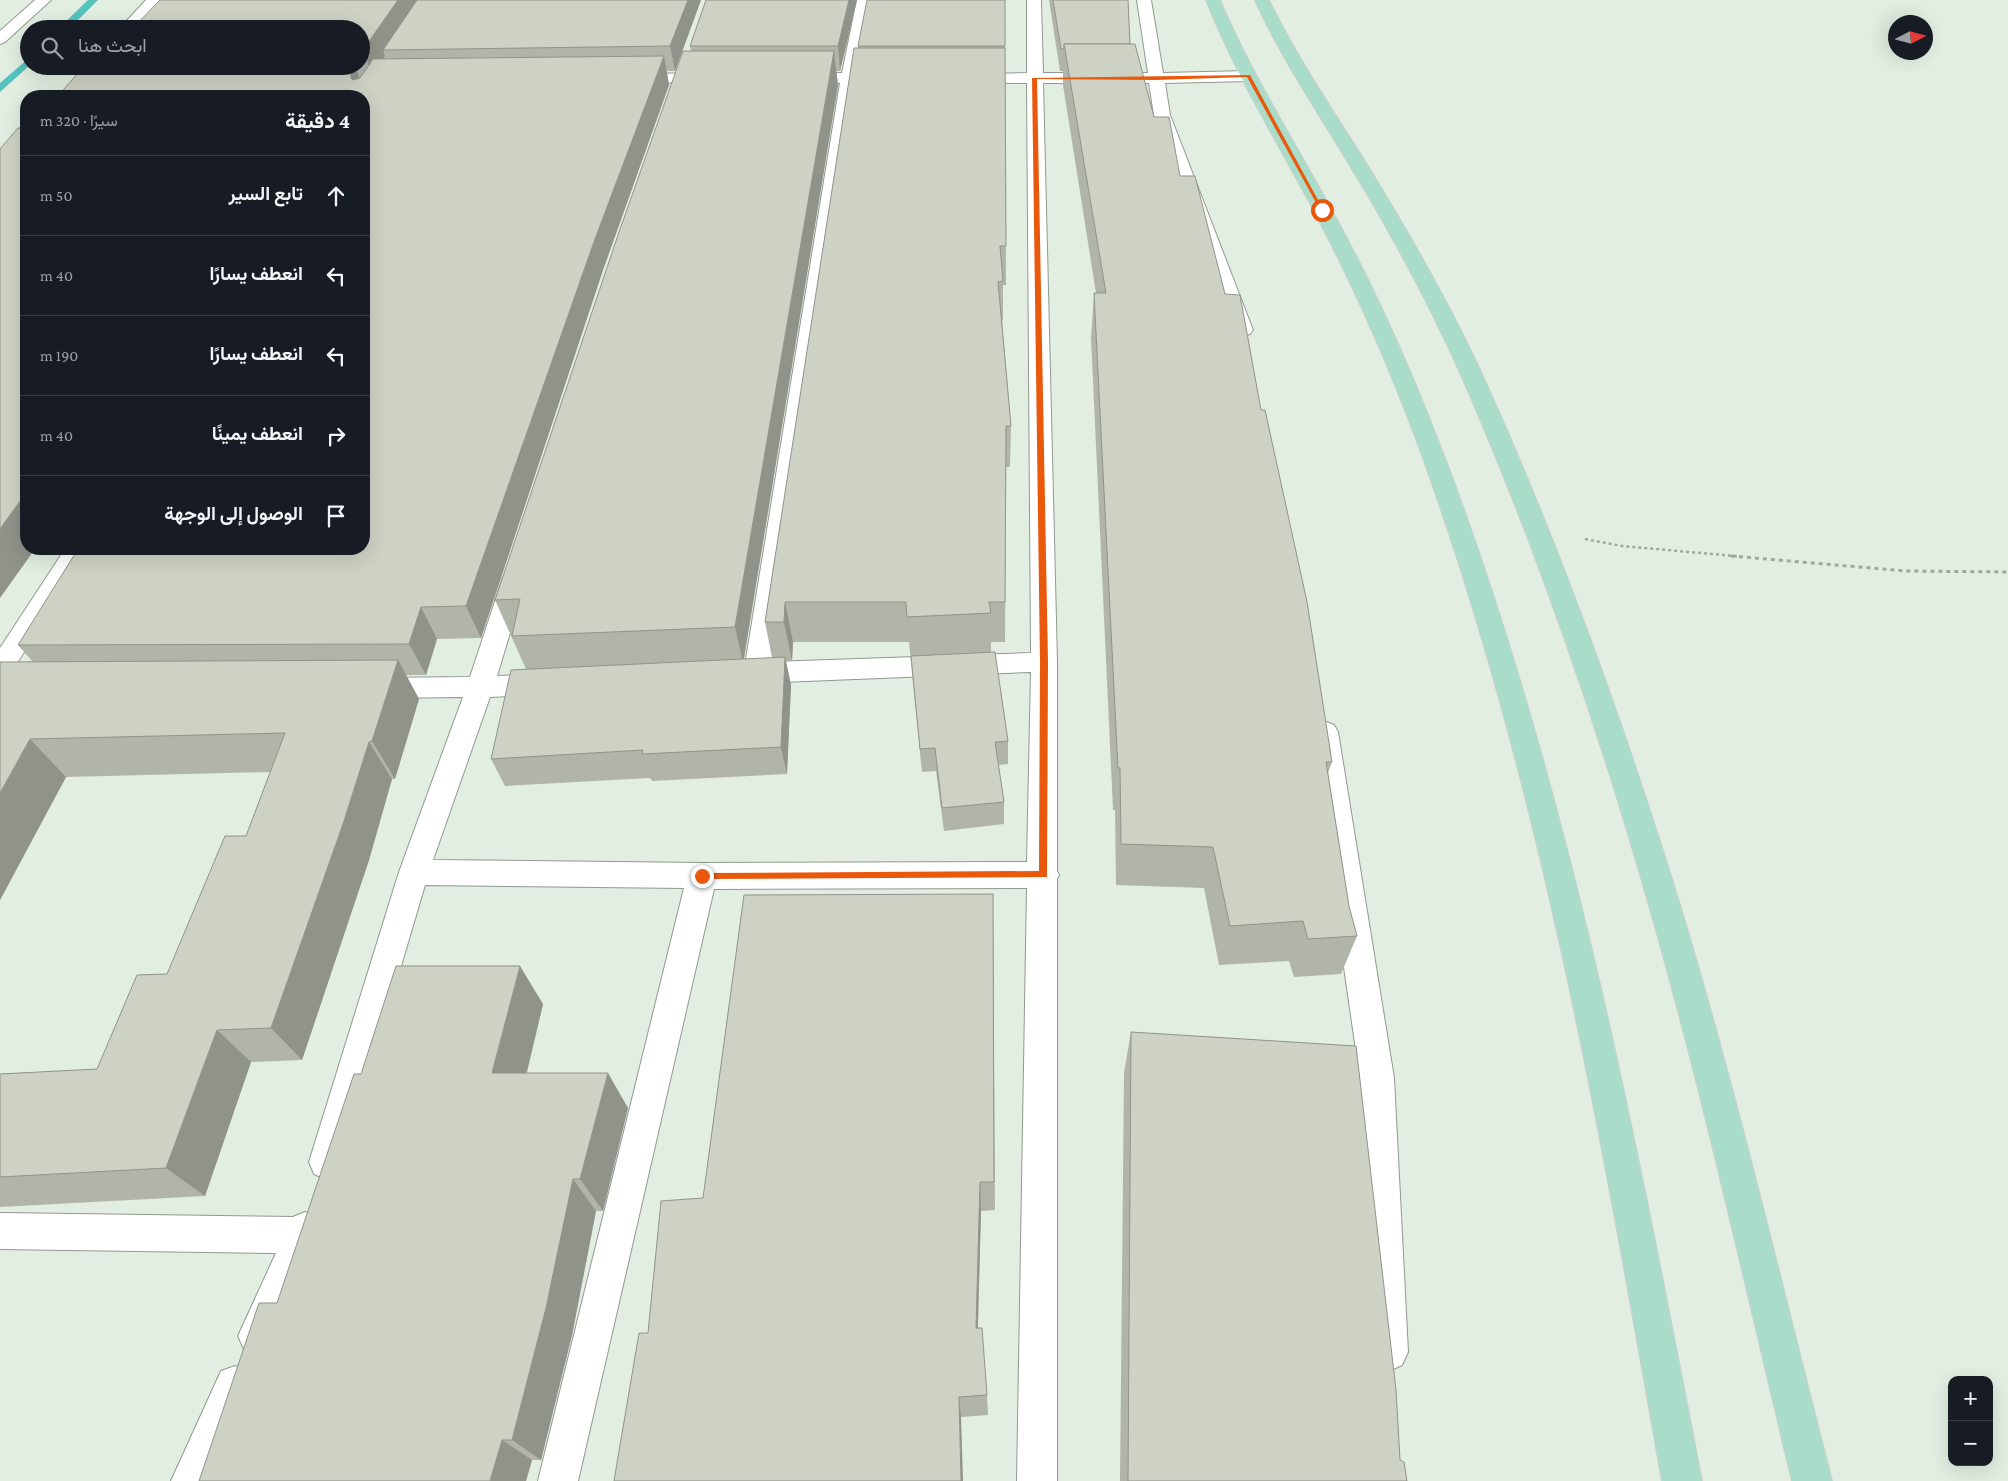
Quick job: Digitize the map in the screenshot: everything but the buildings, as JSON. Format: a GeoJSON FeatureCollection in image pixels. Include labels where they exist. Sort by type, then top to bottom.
{"type":"FeatureCollection","features":[{"type":"Feature","properties":{"kind":"main road"},"geometry":{"type":"LineString","coordinates":[[1213,0],[1235,52],[1322,210],[1400,372],[1440,474],[1481,595],[1524,740],[1570,917],[1619,1138],[1682,1481]]}},
{"type":"Feature","properties":{"kind":"main road"},"geometry":{"type":"LineString","coordinates":[[1262,0],[1287,52],[1390,218],[1437,305],[1486,407],[1538,530],[1572,621],[1608,725],[1684,973],[1730,1145],[1812,1481]]}},
{"type":"Feature","properties":{"kind":"street"},"geometry":{"type":"LineString","coordinates":[[21,20],[44,0]]}},
{"type":"Feature","properties":{"kind":"street"},"geometry":{"type":"LineString","coordinates":[[135,20],[154,0]]}},
{"type":"Feature","properties":{"kind":"street"},"geometry":{"type":"LineString","coordinates":[[757,673],[849,78],[864,0]]}},
{"type":"Feature","properties":{"kind":"street"},"geometry":{"type":"LineString","coordinates":[[1034,0],[1044,662],[1044,875],[1036,1481]]}},
{"type":"Feature","properties":{"kind":"street"},"geometry":{"type":"LineString","coordinates":[[1144,0],[1162,115],[1242,326],[1248,356]]}},
{"type":"Feature","properties":{"kind":"street"},"geometry":{"type":"LineString","coordinates":[[0,39],[20,21]]}},
{"type":"Feature","properties":{"kind":"street"},"geometry":{"type":"LineString","coordinates":[[674,106],[692,52]]}},
{"type":"Feature","properties":{"kind":"street"},"geometry":{"type":"LineString","coordinates":[[947,78],[1248,76]]}},
{"type":"Feature","properties":{"kind":"street"},"geometry":{"type":"LineString","coordinates":[[615,79],[732,78]]}},
{"type":"Feature","properties":{"kind":"street"},"geometry":{"type":"LineString","coordinates":[[781,78],[908,78]]}},
{"type":"Feature","properties":{"kind":"street"},"geometry":{"type":"LineString","coordinates":[[3,682],[74,555]]}},
{"type":"Feature","properties":{"kind":"street"},"geometry":{"type":"LineString","coordinates":[[192,1481],[311,1210],[414,872],[480,687],[522,555]]}},
{"type":"Feature","properties":{"kind":"street"},"geometry":{"type":"LineString","coordinates":[[727,675],[1044,662]]}},
{"type":"Feature","properties":{"kind":"street"},"geometry":{"type":"LineString","coordinates":[[350,688],[480,687],[569,683]]}},
{"type":"Feature","properties":{"kind":"street"},"geometry":{"type":"LineString","coordinates":[[1320,705],[1377,1078],[1390,1373]]}},
{"type":"Feature","properties":{"kind":"street"},"geometry":{"type":"LineString","coordinates":[[414,872],[702,876],[1044,875]]}},
{"type":"Feature","properties":{"kind":"street"},"geometry":{"type":"LineString","coordinates":[[558,1481],[702,876]]}},
{"type":"Feature","properties":{"kind":"street"},"geometry":{"type":"LineString","coordinates":[[0,1231],[311,1210]]}},
{"type":"Feature","properties":{"kind":"path"},"geometry":{"type":"LineString","coordinates":[[1538,530],[1622,546],[1746,558],[1906,571],[2008,572]]}},
{"type":"Feature","properties":{"kind":"waterway"},"geometry":{"type":"LineString","coordinates":[[72,20],[93,0]]}},
{"type":"Feature","properties":{"kind":"waterway"},"geometry":{"type":"LineString","coordinates":[[0,89],[20,70]]}},
{"type":"Feature","properties":{"kind":"route"},"geometry":{"type":"LineString","coordinates":[[702,876],[1044,875],[1044,662],[1034,78],[1248,76],[1322,210]]}}]}
